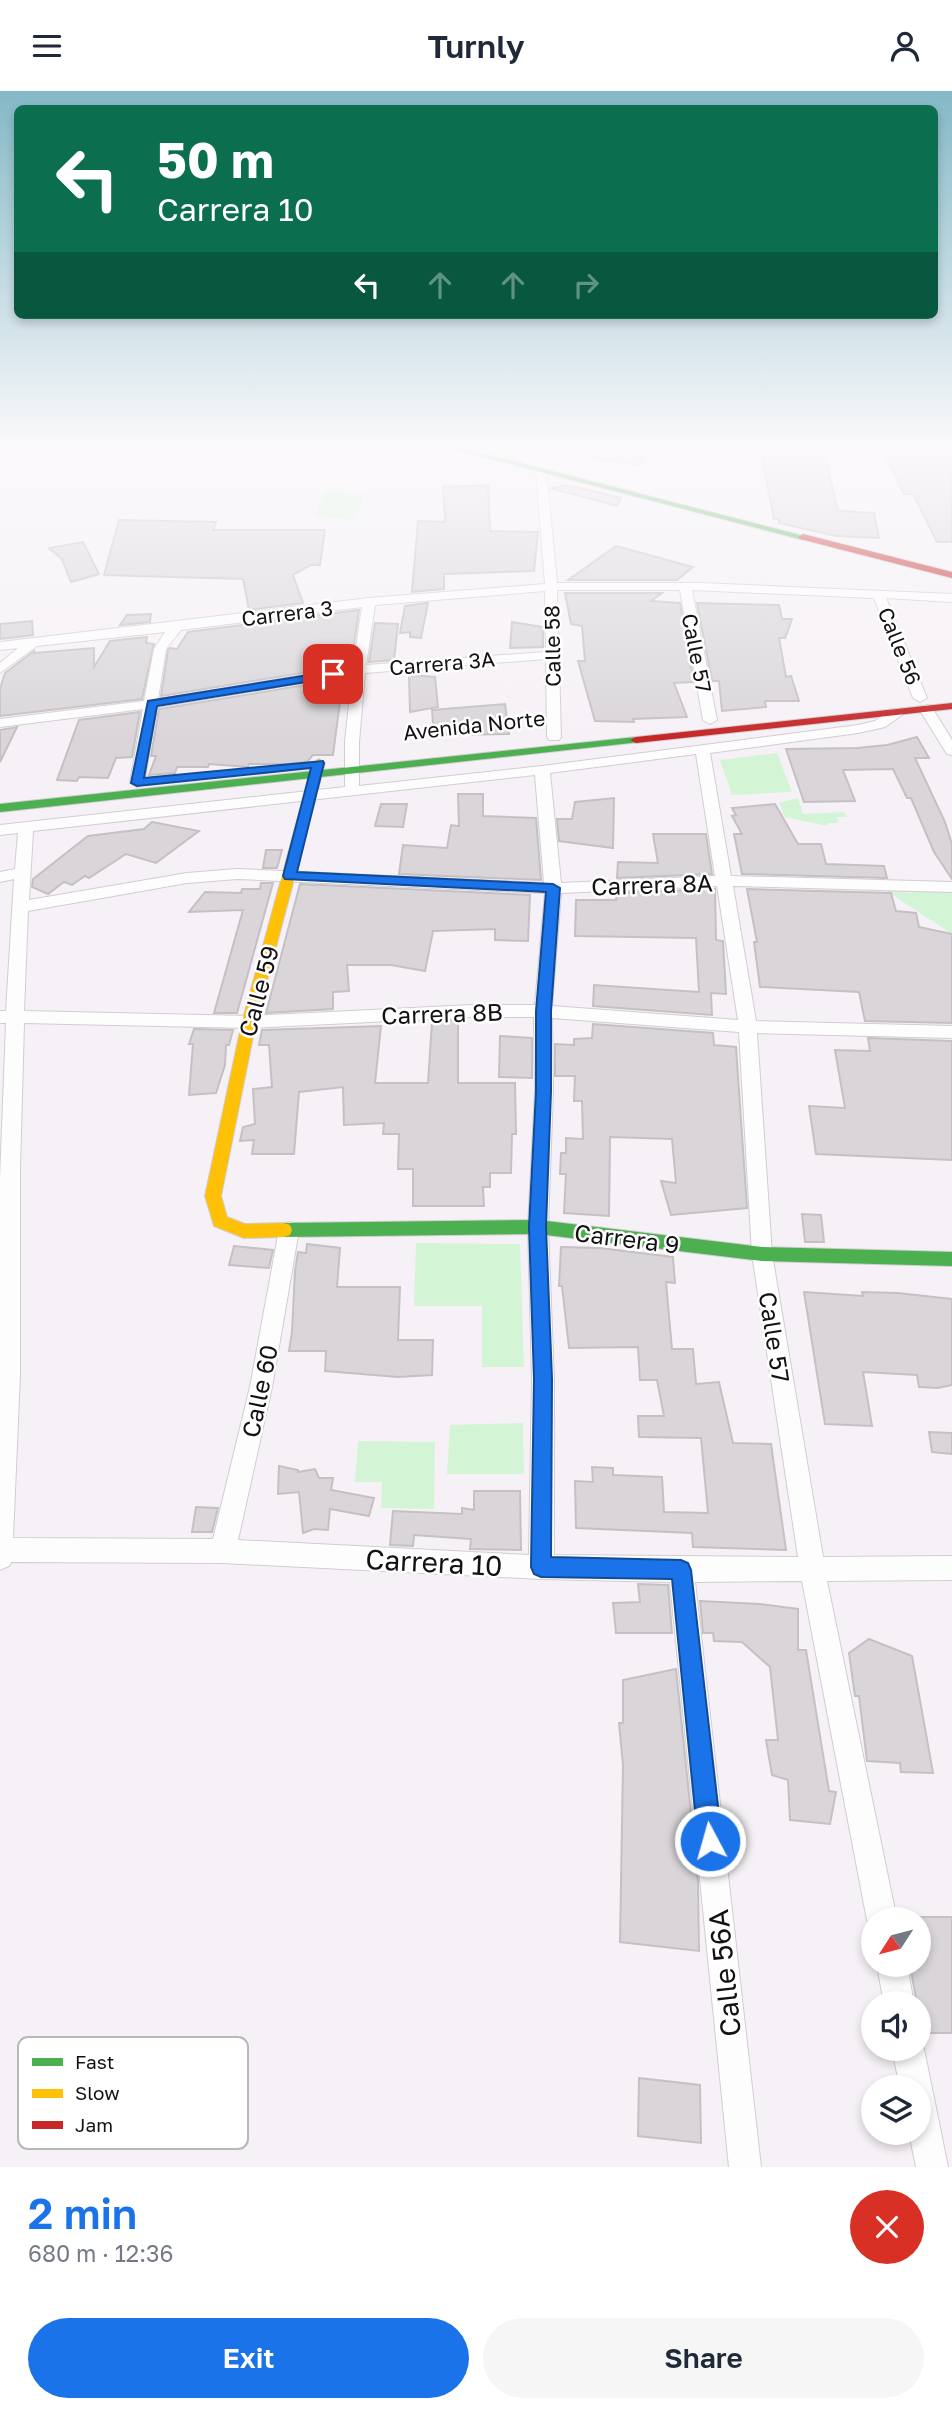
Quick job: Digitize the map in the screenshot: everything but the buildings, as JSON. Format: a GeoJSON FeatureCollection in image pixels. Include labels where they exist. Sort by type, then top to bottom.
{"type":"FeatureCollection","features":[{"type":"Feature","properties":{"kind":"main road"},"geometry":{"type":"LineString","coordinates":[[826,543],[952,575]]}},
{"type":"Feature","properties":{"kind":"main road","name":"Avenida Norte"},"geometry":{"type":"LineString","coordinates":[[351,765],[897,712],[952,694]]}},
{"type":"Feature","properties":{"kind":"main road","name":"Avenida Norte"},"geometry":{"type":"LineString","coordinates":[[0,808],[554,737],[710,720],[923,703],[952,706]]}},
{"type":"Feature","properties":{"kind":"main road","name":"Avenida Norte"},"geometry":{"type":"LineString","coordinates":[[0,795],[317,769]]}},
{"type":"Feature","properties":{"kind":"main road","name":"Calle 59"},"geometry":{"type":"LineString","coordinates":[[220,1221],[213,1196],[249,1022],[317,769]]}},
{"type":"Feature","properties":{"kind":"main road","name":"Carrera 9"},"geometry":{"type":"LineString","coordinates":[[220,1221],[244,1231],[537,1227],[762,1254],[952,1259]]}},
{"type":"Feature","properties":{"kind":"street","name":"Calle 58"},"geometry":{"type":"LineString","coordinates":[[547,543],[551,587],[554,737]]}},
{"type":"Feature","properties":{"kind":"street","name":"Carrera 3"},"geometry":{"type":"LineString","coordinates":[[0,646],[369,602],[551,587],[685,586],[952,598]]}},
{"type":"Feature","properties":{"kind":"street","name":"Calle 57"},"geometry":{"type":"LineString","coordinates":[[685,586],[710,720]]}},
{"type":"Feature","properties":{"kind":"street","name":"Calle 56"},"geometry":{"type":"LineString","coordinates":[[879,595],[923,703],[952,751]]}},
{"type":"Feature","properties":{"kind":"street"},"geometry":{"type":"LineString","coordinates":[[352,790],[351,765],[359,670],[369,602]]}},
{"type":"Feature","properties":{"kind":"street"},"geometry":{"type":"LineString","coordinates":[[137,783],[160,649],[177,627]]}},
{"type":"Feature","properties":{"kind":"street"},"geometry":{"type":"LineString","coordinates":[[0,669],[33,643]]}},
{"type":"Feature","properties":{"kind":"street","name":"Carrera 3A"},"geometry":{"type":"LineString","coordinates":[[0,723],[152,704],[359,670],[552,655]]}},
{"type":"Feature","properties":{"kind":"street","name":"Avenida Norte"},"geometry":{"type":"LineString","coordinates":[[0,830],[702,750],[858,729],[880,724],[897,712]]}},
{"type":"Feature","properties":{"kind":"street","name":"Calle 57"},"geometry":{"type":"LineString","coordinates":[[702,750],[748,1027],[762,1254],[812,1567],[879,1907]]}},
{"type":"Feature","properties":{"kind":"street"},"geometry":{"type":"LineString","coordinates":[[541,1567],[543,1379],[537,1227],[544,1091],[543,1011],[553,888],[542,770]]}},
{"type":"Feature","properties":{"kind":"street"},"geometry":{"type":"LineString","coordinates":[[1,1554],[8,948],[19,907],[26,827]]}},
{"type":"Feature","properties":{"kind":"street"},"geometry":{"type":"LineString","coordinates":[[0,877],[22,873]]}},
{"type":"Feature","properties":{"kind":"street","name":"Carrera 8A"},"geometry":{"type":"LineString","coordinates":[[19,907],[187,878],[237,874],[553,888],[723,881],[952,887]]}},
{"type":"Feature","properties":{"kind":"street","name":"Carrera 8B"},"geometry":{"type":"LineString","coordinates":[[8,1016],[249,1022],[446,1012],[543,1011],[748,1027],[952,1033]]}},
{"type":"Feature","properties":{"kind":"street","name":"Calle 60"},"geometry":{"type":"LineString","coordinates":[[223,1551],[261,1387],[289,1230]]}},
{"type":"Feature","properties":{"kind":"street","name":"Carrera 10"},"geometry":{"type":"LineString","coordinates":[[1,1554],[223,1551],[541,1567],[681,1570],[952,1567]]}},
{"type":"Feature","properties":{"kind":"street","name":"Calle 56A"},"geometry":{"type":"LineString","coordinates":[[681,1570],[745,2167]]}},
{"type":"Feature","properties":{"kind":"street"},"geometry":{"type":"LineString","coordinates":[[928,2145],[932,2167]]}},
{"type":"Feature","properties":{"kind":"green space"},"geometry":{"type":"Polygon","coordinates":[[[777,753],[792,792],[732,795],[720,760],[777,753]]]}},
{"type":"Feature","properties":{"kind":"green space"},"geometry":{"type":"Polygon","coordinates":[[[798,798],[803,814],[844,812],[847,817],[837,817],[838,823],[827,823],[827,826],[785,817],[779,803],[798,798]]]}},
{"type":"Feature","properties":{"kind":"green space"},"geometry":{"type":"Polygon","coordinates":[[[952,888],[952,934],[885,890],[912,893],[911,889],[952,888]]]}},
{"type":"Feature","properties":{"kind":"green space"},"geometry":{"type":"Polygon","coordinates":[[[416,1243],[520,1244],[524,1367],[482,1367],[482,1306],[414,1306],[416,1243]]]}},
{"type":"Feature","properties":{"kind":"green space"},"geometry":{"type":"Polygon","coordinates":[[[523,1423],[524,1474],[447,1474],[450,1425],[523,1423]]]}},
{"type":"Feature","properties":{"kind":"green space"},"geometry":{"type":"Polygon","coordinates":[[[358,1441],[435,1442],[434,1509],[381,1508],[382,1482],[355,1482],[358,1441]]]}},
{"type":"Feature","properties":{"kind":"traffic: fast"},"geometry":{"type":"LineString","coordinates":[[0,808],[636,740]]}},
{"type":"Feature","properties":{"kind":"traffic: fast"},"geometry":{"type":"LineString","coordinates":[[284,1230],[538,1227],[762,1254],[952,1259]]}},
{"type":"Feature","properties":{"kind":"traffic: slow"},"geometry":{"type":"LineString","coordinates":[[284,1230],[244,1231],[220,1221],[213,1196],[249,1022],[319,763]]}},
{"type":"Feature","properties":{"kind":"traffic: jam"},"geometry":{"type":"LineString","coordinates":[[826,543],[952,575]]}},
{"type":"Feature","properties":{"kind":"traffic: jam"},"geometry":{"type":"LineString","coordinates":[[636,740],[952,706]]}},
{"type":"Feature","properties":{"kind":"route"},"geometry":{"type":"LineString","coordinates":[[333,674],[152,704],[137,783],[318,763],[290,876],[553,888],[543,1011],[544,1091],[537,1227],[543,1379],[541,1567],[681,1570],[710,1841]]}}]}
